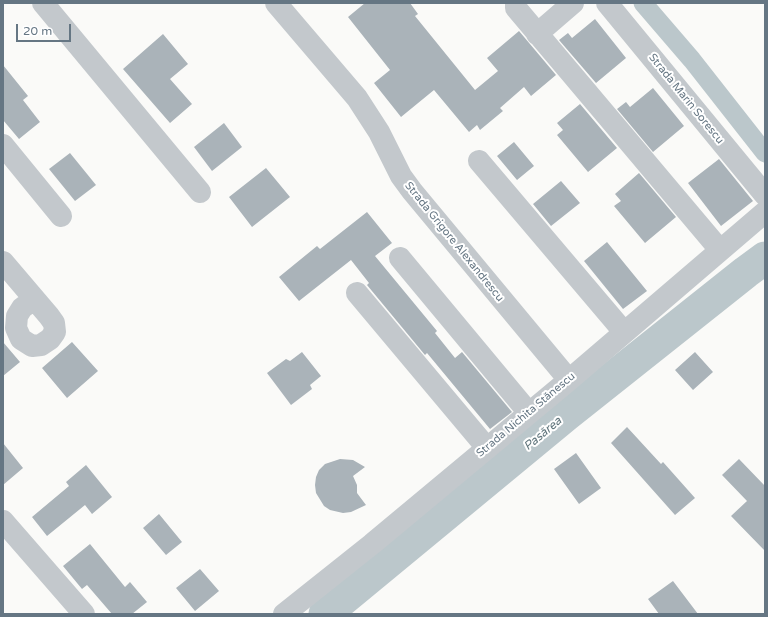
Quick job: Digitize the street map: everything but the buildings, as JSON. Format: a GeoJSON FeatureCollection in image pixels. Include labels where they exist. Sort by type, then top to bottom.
{"type":"FeatureCollection","features":[{"type":"Feature","properties":{"kind":"street"},"geometry":{"type":"LineString","coordinates":[[43,3],[200,192]]}},
{"type":"Feature","properties":{"kind":"street","name":"Strada Grigore Alexandrescu"},"geometry":{"type":"LineString","coordinates":[[276,3],[357,98],[379,132],[401,176],[412,191],[568,380]]}},
{"type":"Feature","properties":{"kind":"street"},"geometry":{"type":"LineString","coordinates":[[537,34],[573,3]]}},
{"type":"Feature","properties":{"kind":"street","name":"Strada Marin Sorescu"},"geometry":{"type":"LineString","coordinates":[[607,3],[765,195]]}},
{"type":"Feature","properties":{"kind":"street"},"geometry":{"type":"LineString","coordinates":[[516,6],[537,34],[720,250]]}},
{"type":"Feature","properties":{"kind":"street"},"geometry":{"type":"LineString","coordinates":[[3,145],[61,216]]}},
{"type":"Feature","properties":{"kind":"street"},"geometry":{"type":"LineString","coordinates":[[479,161],[624,332]]}},
{"type":"Feature","properties":{"kind":"street","name":"Strada Nichita Stănescu"},"geometry":{"type":"LineString","coordinates":[[284,614],[372,544],[529,413],[765,212]]}},
{"type":"Feature","properties":{"kind":"street"},"geometry":{"type":"LineString","coordinates":[[400,258],[529,413]]}},
{"type":"Feature","properties":{"kind":"street"},"geometry":{"type":"LineString","coordinates":[[3,262],[34,299]]}},
{"type":"Feature","properties":{"kind":"street"},"geometry":{"type":"LineString","coordinates":[[357,292],[487,448]]}},
{"type":"Feature","properties":{"kind":"street"},"geometry":{"type":"LineString","coordinates":[[3,521],[84,614]]}},
{"type":"Feature","properties":{"kind":"waterway"},"geometry":{"type":"LineString","coordinates":[[643,3],[692,60],[765,153]]}},
{"type":"Feature","properties":{"kind":"waterway","name":"Pasărea"},"geometry":{"type":"LineString","coordinates":[[325,614],[566,415],[765,258]]}}]}
